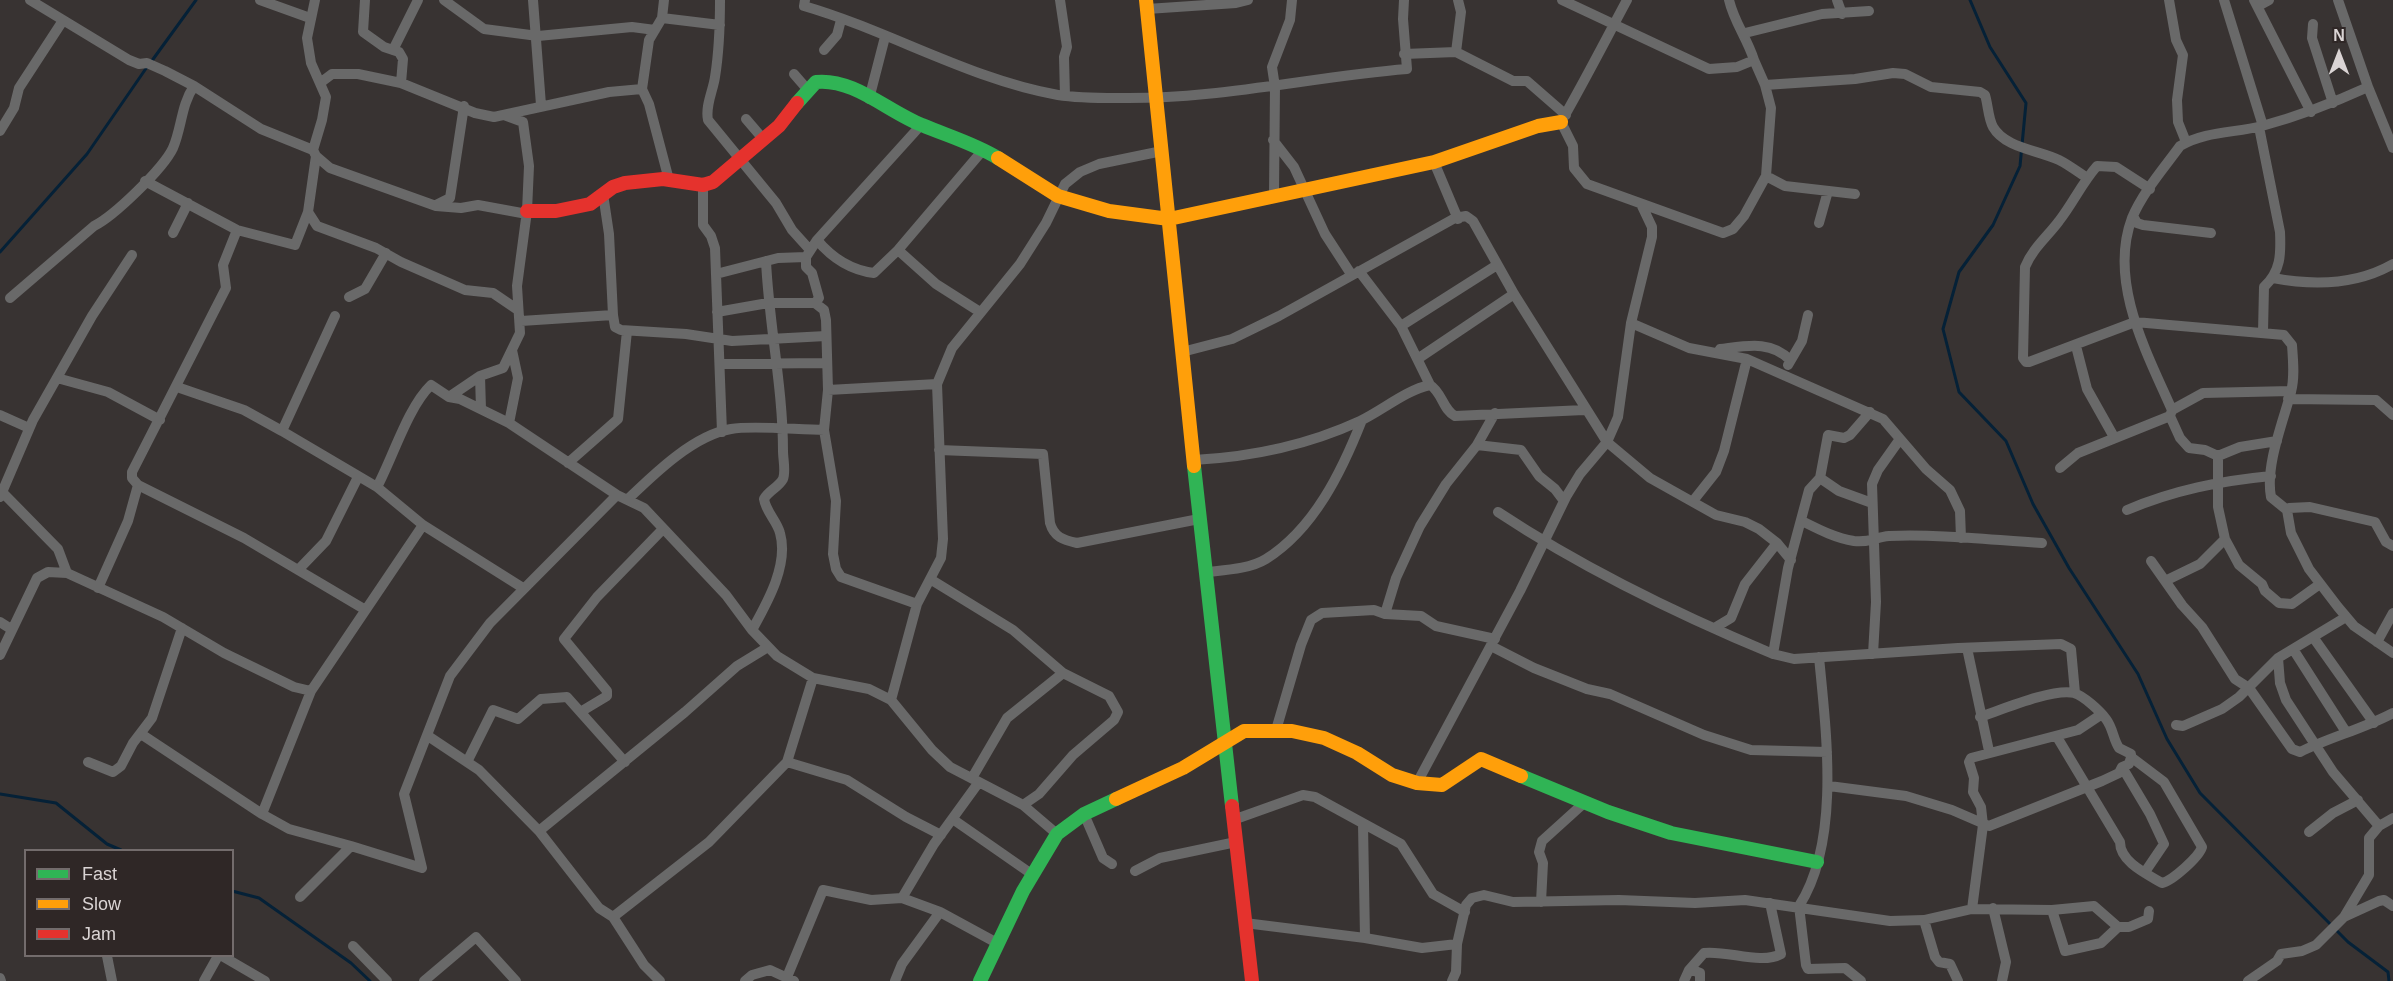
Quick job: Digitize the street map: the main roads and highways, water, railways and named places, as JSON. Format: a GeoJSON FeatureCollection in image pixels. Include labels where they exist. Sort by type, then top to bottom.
{"type":"FeatureCollection","features":[{"type":"Feature","properties":{"kind":"waterway"},"geometry":{"type":"LineString","coordinates":[[151,62],[196,0]]}},
{"type":"Feature","properties":{"kind":"waterway"},"geometry":{"type":"LineString","coordinates":[[1970,0],[1990,47],[2026,103],[2020,166],[1993,225],[1959,272],[1943,329],[1959,392],[2006,441],[2033,504],[2069,568],[2138,674],[2167,739],[2200,793],[2348,942],[2388,972],[2389,981]]}},
{"type":"Feature","properties":{"kind":"waterway"},"geometry":{"type":"LineString","coordinates":[[0,252],[87,154],[147,67]]}},
{"type":"Feature","properties":{"kind":"waterway"},"geometry":{"type":"LineString","coordinates":[[0,794],[56,803],[107,844],[119,849]]}},
{"type":"Feature","properties":{"kind":"waterway"},"geometry":{"type":"LineString","coordinates":[[234,892],[259,898],[351,963],[370,981]]}}]}
